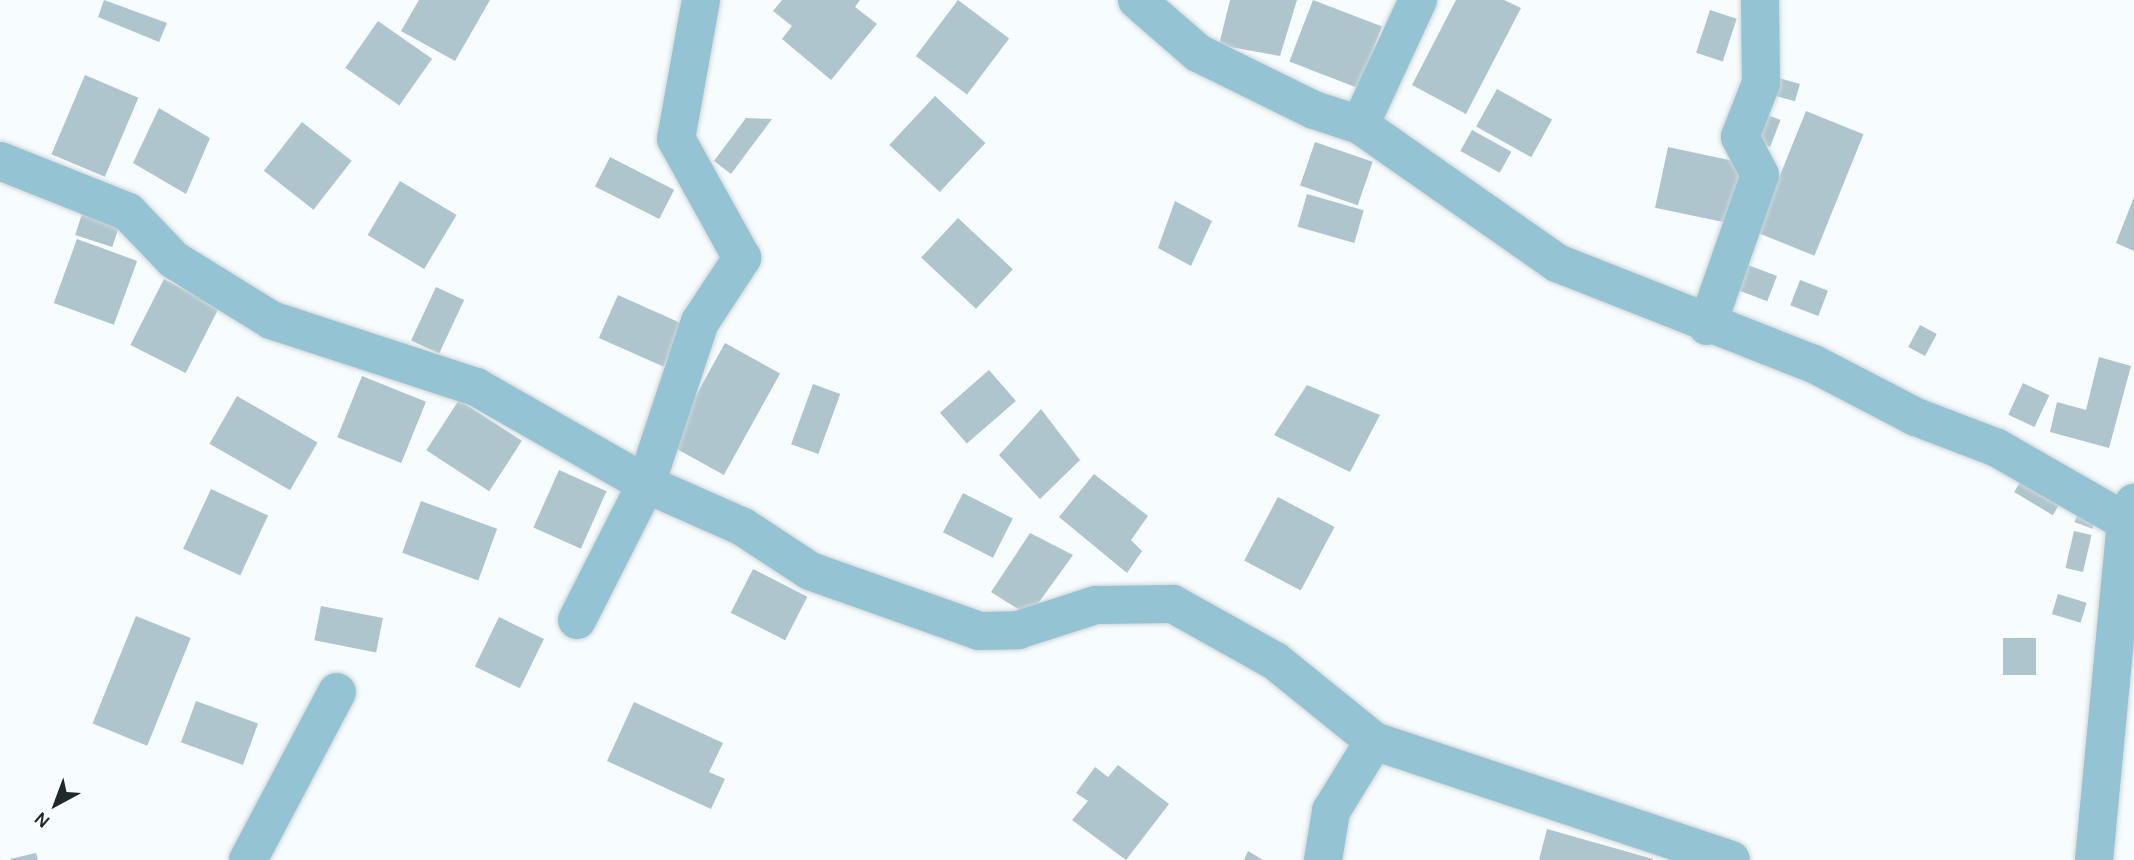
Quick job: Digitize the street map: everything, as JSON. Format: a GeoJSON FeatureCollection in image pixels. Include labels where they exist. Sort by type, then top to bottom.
{"type":"FeatureCollection","features":[{"type":"Feature","properties":{"kind":"street"},"geometry":{"type":"LineString","coordinates":[[577,620],[646,484],[700,322],[742,258],[676,139],[701,0]]}},
{"type":"Feature","properties":{"kind":"street"},"geometry":{"type":"LineString","coordinates":[[1137,0],[1198,53],[1314,110],[1360,125],[1557,263],[1639,292],[1707,326],[1814,364],[1916,417],[1997,448],[2130,513],[2126,622],[2102,858]]}},
{"type":"Feature","properties":{"kind":"street"},"geometry":{"type":"LineString","coordinates":[[1360,125],[1418,0]]}},
{"type":"Feature","properties":{"kind":"street"},"geometry":{"type":"LineString","coordinates":[[1707,326],[1760,175],[1740,137],[1761,83],[1759,1]]}},
{"type":"Feature","properties":{"kind":"street"},"geometry":{"type":"LineString","coordinates":[[0,161],[128,212],[174,260],[271,320],[476,387],[646,484],[743,527],[810,571],[979,631],[1018,630],[1096,605],[1173,604],[1275,662],[1374,741],[1715,857]]}},
{"type":"Feature","properties":{"kind":"street"},"geometry":{"type":"LineString","coordinates":[[248,860],[337,692]]}},
{"type":"Feature","properties":{"kind":"street"},"geometry":{"type":"LineString","coordinates":[[1323,860],[1331,811],[1374,741]]}},
{"type":"Feature","properties":{"kind":"building"},"geometry":{"type":"Polygon","coordinates":[[[104,0],[167,23],[159,42],[98,17],[104,0]]]}},
{"type":"Feature","properties":{"kind":"building"},"geometry":{"type":"Polygon","coordinates":[[[419,0],[490,0],[455,61],[401,31],[419,0]]]}},
{"type":"Feature","properties":{"kind":"building"},"geometry":{"type":"Polygon","coordinates":[[[782,0],[860,0],[855,7],[877,24],[831,80],[782,39],[792,26],[773,11],[782,0]]]}},
{"type":"Feature","properties":{"kind":"building"},"geometry":{"type":"Polygon","coordinates":[[[958,0],[1009,39],[967,94],[916,56],[958,0]]]}},
{"type":"Feature","properties":{"kind":"building"},"geometry":{"type":"Polygon","coordinates":[[[1230,0],[1297,0],[1280,56],[1219,45],[1230,0]]]}},
{"type":"Feature","properties":{"kind":"building"},"geometry":{"type":"Polygon","coordinates":[[[1313,0],[1382,27],[1358,88],[1289,62],[1313,0]]]}},
{"type":"Feature","properties":{"kind":"building"},"geometry":{"type":"Polygon","coordinates":[[[1456,0],[1504,0],[1521,8],[1466,114],[1412,85],[1456,0]]]}},
{"type":"Feature","properties":{"kind":"building"},"geometry":{"type":"Polygon","coordinates":[[[1710,10],[1737,19],[1723,61],[1696,53],[1710,10]]]}},
{"type":"Feature","properties":{"kind":"building"},"geometry":{"type":"Polygon","coordinates":[[[378,21],[432,59],[399,106],[345,68],[378,21]]]}},
{"type":"Feature","properties":{"kind":"building"},"geometry":{"type":"Polygon","coordinates":[[[85,75],[138,98],[105,177],[51,154],[85,75]]]}},
{"type":"Feature","properties":{"kind":"building"},"geometry":{"type":"Polygon","coordinates":[[[1772,76],[1800,84],[1795,101],[1767,93],[1772,76]]]}},
{"type":"Feature","properties":{"kind":"building"},"geometry":{"type":"Polygon","coordinates":[[[1497,89],[1552,120],[1531,157],[1476,127],[1497,89]]]}},
{"type":"Feature","properties":{"kind":"building"},"geometry":{"type":"Polygon","coordinates":[[[935,96],[985,143],[940,192],[889,145],[935,96]]]}},
{"type":"Feature","properties":{"kind":"building"},"geometry":{"type":"Polygon","coordinates":[[[159,108],[210,138],[186,194],[133,163],[159,108]]]}},
{"type":"Feature","properties":{"kind":"building"},"geometry":{"type":"Polygon","coordinates":[[[1806,111],[1863,134],[1814,256],[1757,232],[1806,111]]]}},
{"type":"Feature","properties":{"kind":"building"},"geometry":{"type":"Polygon","coordinates":[[[1760,112],[1781,120],[1770,147],[1750,139],[1760,112]]]}},
{"type":"Feature","properties":{"kind":"building"},"geometry":{"type":"Polygon","coordinates":[[[746,118],[772,119],[731,174],[714,161],[746,118]]]}},
{"type":"Feature","properties":{"kind":"building"},"geometry":{"type":"Polygon","coordinates":[[[302,122],[352,161],[313,210],[264,171],[302,122]]]}},
{"type":"Feature","properties":{"kind":"building"},"geometry":{"type":"Polygon","coordinates":[[[1472,130],[1511,152],[1500,173],[1460,151],[1472,130]]]}},
{"type":"Feature","properties":{"kind":"building"},"geometry":{"type":"Polygon","coordinates":[[[1315,142],[1373,162],[1358,205],[1300,185],[1315,142]]]}},
{"type":"Feature","properties":{"kind":"building"},"geometry":{"type":"Polygon","coordinates":[[[1668,147],[1750,164],[1737,225],[1655,208],[1668,147]]]}},
{"type":"Feature","properties":{"kind":"building"},"geometry":{"type":"Polygon","coordinates":[[[610,157],[674,190],[659,219],[595,186],[610,157]]]}},
{"type":"Feature","properties":{"kind":"building"},"geometry":{"type":"Polygon","coordinates":[[[400,181],[457,215],[424,269],[368,235],[400,181]]]}},
{"type":"Feature","properties":{"kind":"building"},"geometry":{"type":"Polygon","coordinates":[[[1307,194],[1364,210],[1354,243],[1298,227],[1307,194]]]}},
{"type":"Feature","properties":{"kind":"building"},"geometry":{"type":"Polygon","coordinates":[[[2134,197],[2134,251],[2116,243],[2134,197]]]}},
{"type":"Feature","properties":{"kind":"building"},"geometry":{"type":"Polygon","coordinates":[[[1175,201],[1212,221],[1191,266],[1158,248],[1175,201]]]}},
{"type":"Feature","properties":{"kind":"building"},"geometry":{"type":"Polygon","coordinates":[[[82,214],[119,226],[112,247],[75,235],[82,214]]]}},
{"type":"Feature","properties":{"kind":"building"},"geometry":{"type":"Polygon","coordinates":[[[958,218],[1013,269],[976,309],[921,257],[958,218]]]}},
{"type":"Feature","properties":{"kind":"building"},"geometry":{"type":"Polygon","coordinates":[[[77,239],[137,261],[114,325],[54,303],[77,239]]]}},
{"type":"Feature","properties":{"kind":"building"},"geometry":{"type":"Polygon","coordinates":[[[1748,265],[1777,276],[1767,301],[1738,290],[1748,265]]]}},
{"type":"Feature","properties":{"kind":"building"},"geometry":{"type":"Polygon","coordinates":[[[164,279],[219,307],[186,373],[130,345],[164,279]]]}},
{"type":"Feature","properties":{"kind":"building"},"geometry":{"type":"Polygon","coordinates":[[[1800,280],[1828,291],[1818,316],[1790,305],[1800,280]]]}},
{"type":"Feature","properties":{"kind":"building"},"geometry":{"type":"Polygon","coordinates":[[[436,287],[464,300],[439,354],[411,340],[436,287]]]}},
{"type":"Feature","properties":{"kind":"building"},"geometry":{"type":"Polygon","coordinates":[[[618,295],[683,324],[664,367],[599,338],[618,295]]]}},
{"type":"Feature","properties":{"kind":"building"},"geometry":{"type":"Polygon","coordinates":[[[1920,325],[1937,334],[1925,356],[1908,347],[1920,325]]]}},
{"type":"Feature","properties":{"kind":"building"},"geometry":{"type":"Polygon","coordinates":[[[725,343],[780,374],[724,475],[669,444],[725,343]]]}},
{"type":"Feature","properties":{"kind":"building"},"geometry":{"type":"Polygon","coordinates":[[[2099,357],[2131,366],[2109,448],[2050,432],[2057,402],[2086,410],[2099,357]]]}},
{"type":"Feature","properties":{"kind":"building"},"geometry":{"type":"Polygon","coordinates":[[[989,370],[1016,401],[967,444],[940,413],[989,370]]]}},
{"type":"Feature","properties":{"kind":"building"},"geometry":{"type":"Polygon","coordinates":[[[362,376],[426,402],[401,463],[337,437],[362,376]]]}},
{"type":"Feature","properties":{"kind":"building"},"geometry":{"type":"Polygon","coordinates":[[[2023,383],[2049,395],[2034,427],[2008,415],[2023,383]]]}},
{"type":"Feature","properties":{"kind":"building"},"geometry":{"type":"Polygon","coordinates":[[[813,384],[840,394],[818,454],[791,444],[813,384]]]}},
{"type":"Feature","properties":{"kind":"building"},"geometry":{"type":"Polygon","coordinates":[[[1307,385],[1380,415],[1350,472],[1274,435],[1307,385]]]}},
{"type":"Feature","properties":{"kind":"building"},"geometry":{"type":"Polygon","coordinates":[[[237,396],[318,442],[290,490],[210,444],[237,396]]]}},
{"type":"Feature","properties":{"kind":"building"},"geometry":{"type":"Polygon","coordinates":[[[459,400],[522,441],[489,491],[426,450],[459,400]]]}},
{"type":"Feature","properties":{"kind":"building"},"geometry":{"type":"Polygon","coordinates":[[[1041,409],[1080,460],[1040,499],[999,455],[1041,409]]]}},
{"type":"Feature","properties":{"kind":"building"},"geometry":{"type":"Polygon","coordinates":[[[559,470],[607,491],[581,549],[533,528],[559,470]]]}},
{"type":"Feature","properties":{"kind":"building"},"geometry":{"type":"Polygon","coordinates":[[[1094,474],[1148,516],[1131,540],[1142,551],[1127,573],[1059,517],[1094,474]]]}},
{"type":"Feature","properties":{"kind":"building"},"geometry":{"type":"Polygon","coordinates":[[[2025,474],[2064,497],[2053,515],[2014,492],[2025,474]]]}},
{"type":"Feature","properties":{"kind":"building"},"geometry":{"type":"Polygon","coordinates":[[[211,489],[268,516],[240,575],[183,549],[211,489]]]}},
{"type":"Feature","properties":{"kind":"building"},"geometry":{"type":"Polygon","coordinates":[[[963,493],[1013,518],[993,558],[943,532],[963,493]]]}},
{"type":"Feature","properties":{"kind":"building"},"geometry":{"type":"Polygon","coordinates":[[[1278,497],[1335,527],[1301,591],[1244,561],[1278,497]]]}},
{"type":"Feature","properties":{"kind":"building"},"geometry":{"type":"Polygon","coordinates":[[[421,501],[497,529],[478,580],[402,553],[421,501]]]}},
{"type":"Feature","properties":{"kind":"building"},"geometry":{"type":"Polygon","coordinates":[[[2080,508],[2098,515],[2092,529],[2075,522],[2080,508]]]}},
{"type":"Feature","properties":{"kind":"building"},"geometry":{"type":"Polygon","coordinates":[[[2074,531],[2092,535],[2083,572],[2065,568],[2074,531]]]}},
{"type":"Feature","properties":{"kind":"building"},"geometry":{"type":"Polygon","coordinates":[[[1030,533],[1073,555],[1029,616],[991,592],[1030,533]]]}},
{"type":"Feature","properties":{"kind":"building"},"geometry":{"type":"Polygon","coordinates":[[[753,569],[807,597],[785,640],[731,613],[753,569]]]}},
{"type":"Feature","properties":{"kind":"building"},"geometry":{"type":"Polygon","coordinates":[[[2058,594],[2087,603],[2081,623],[2052,614],[2058,594]]]}},
{"type":"Feature","properties":{"kind":"building"},"geometry":{"type":"Polygon","coordinates":[[[321,606],[383,618],[376,652],[314,640],[321,606]]]}},
{"type":"Feature","properties":{"kind":"building"},"geometry":{"type":"Polygon","coordinates":[[[136,616],[191,638],[147,746],[93,724],[136,616]]]}},
{"type":"Feature","properties":{"kind":"building"},"geometry":{"type":"Polygon","coordinates":[[[499,617],[544,639],[520,688],[475,666],[499,617]]]}},
{"type":"Feature","properties":{"kind":"building"},"geometry":{"type":"Polygon","coordinates":[[[2003,638],[2036,638],[2036,675],[2003,675],[2003,638]]]}},
{"type":"Feature","properties":{"kind":"building"},"geometry":{"type":"Polygon","coordinates":[[[196,701],[258,724],[243,765],[181,742],[196,701]]]}},
{"type":"Feature","properties":{"kind":"building"},"geometry":{"type":"Polygon","coordinates":[[[634,702],[723,743],[709,772],[725,779],[711,809],[607,761],[634,702]]]}},
{"type":"Feature","properties":{"kind":"building"},"geometry":{"type":"Polygon","coordinates":[[[1118,765],[1169,804],[1126,860],[1072,820],[1088,801],[1076,793],[1095,767],[1108,777],[1118,765]]]}},
{"type":"Feature","properties":{"kind":"building"},"geometry":{"type":"Polygon","coordinates":[[[1547,829],[1653,859],[1653,860],[1539,860],[1547,829]]]}},
{"type":"Feature","properties":{"kind":"building"},"geometry":{"type":"Polygon","coordinates":[[[1248,851],[1263,860],[1244,860],[1248,851]]]}},
{"type":"Feature","properties":{"kind":"building"},"geometry":{"type":"Polygon","coordinates":[[[36,853],[38,860],[10,859],[36,853]]]}}]}
